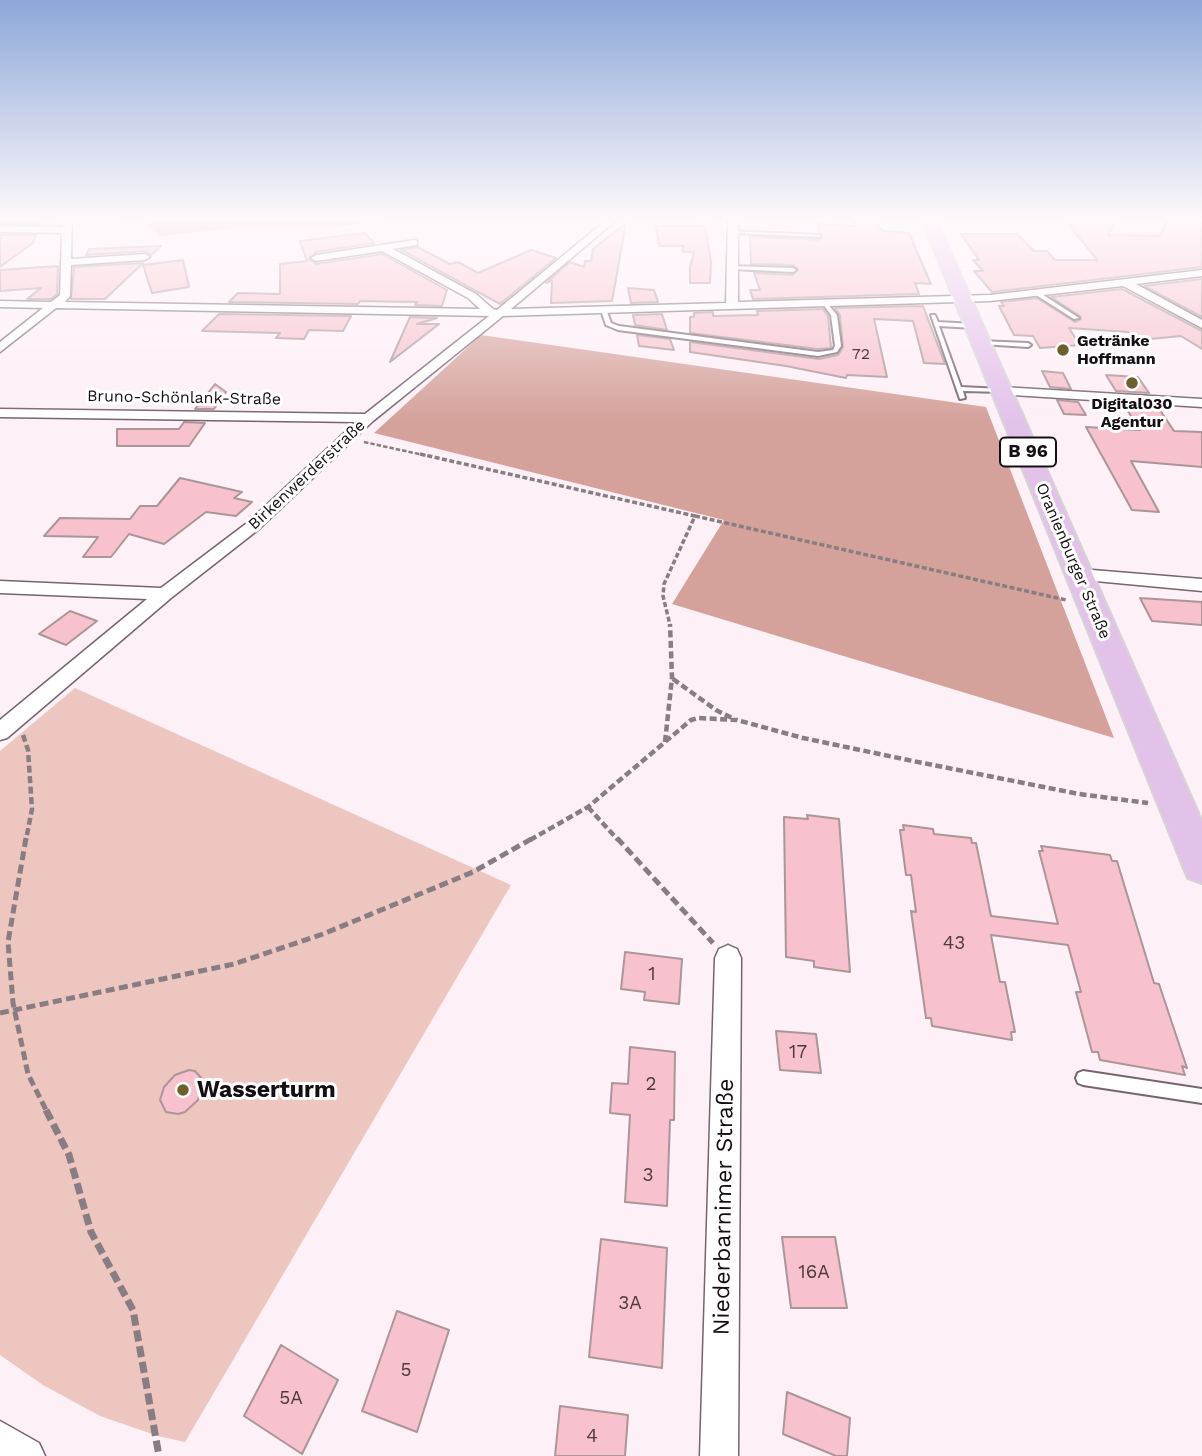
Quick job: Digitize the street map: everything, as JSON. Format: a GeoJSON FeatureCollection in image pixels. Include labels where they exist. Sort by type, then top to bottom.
{"type":"FeatureCollection","features":[{"type":"Feature","properties":{"kind":"main road","name":"Oranienburger Straße"},"geometry":{"type":"LineString","coordinates":[[957,285],[1202,866]]}},
{"type":"Feature","properties":{"kind":"street"},"geometry":{"type":"LineString","coordinates":[[0,348],[65,296],[65,285]]}},
{"type":"Feature","properties":{"kind":"street"},"geometry":{"type":"LineString","coordinates":[[452,285],[495,313]]}},
{"type":"Feature","properties":{"kind":"street","name":"Birkenwerderstraße"},"geometry":{"type":"LineString","coordinates":[[0,732],[165,594],[253,526],[368,418],[530,285]]}},
{"type":"Feature","properties":{"kind":"street"},"geometry":{"type":"LineString","coordinates":[[733,285],[733,306]]}},
{"type":"Feature","properties":{"kind":"street"},"geometry":{"type":"LineString","coordinates":[[0,304],[495,313],[962,298],[1098,285]]}},
{"type":"Feature","properties":{"kind":"street"},"geometry":{"type":"LineString","coordinates":[[1129,285],[1202,325]]}},
{"type":"Feature","properties":{"kind":"street"},"geometry":{"type":"LineString","coordinates":[[1002,391],[1202,403]]}},
{"type":"Feature","properties":{"kind":"street","name":"Bruno-Schönlank-Straße"},"geometry":{"type":"LineString","coordinates":[[0,413],[368,418]]}},
{"type":"Feature","properties":{"kind":"street"},"geometry":{"type":"LineString","coordinates":[[1080,575],[1202,585]]}},
{"type":"Feature","properties":{"kind":"street"},"geometry":{"type":"LineString","coordinates":[[0,587],[165,594]]}},
{"type":"Feature","properties":{"kind":"street","name":"Niederbarnimer Straße"},"geometry":{"type":"LineString","coordinates":[[719,1456],[728,958]]}},
{"type":"Feature","properties":{"kind":"street"},"geometry":{"type":"LineString","coordinates":[[0,1440],[26,1456]]}},
{"type":"Feature","properties":{"kind":"lane"},"geometry":{"type":"LineString","coordinates":[[1035,292],[1076,318]]}},
{"type":"Feature","properties":{"kind":"lane"},"geometry":{"type":"LineString","coordinates":[[604,310],[608,324],[618,328],[818,354],[835,351],[838,346],[834,315],[826,304]]}},
{"type":"Feature","properties":{"kind":"lane"},"geometry":{"type":"LineString","coordinates":[[933,316],[962,398]]}},
{"type":"Feature","properties":{"kind":"lane"},"geometry":{"type":"LineString","coordinates":[[936,324],[1028,345]]}},
{"type":"Feature","properties":{"kind":"lane"},"geometry":{"type":"LineString","coordinates":[[959,388],[1002,391]]}},
{"type":"Feature","properties":{"kind":"lane"},"geometry":{"type":"LineString","coordinates":[[1083,1078],[1202,1096]]}},
{"type":"Feature","properties":{"kind":"path"},"geometry":{"type":"LineString","coordinates":[[346,438],[1063,599],[1090,601]]}},
{"type":"Feature","properties":{"kind":"path"},"geometry":{"type":"LineString","coordinates":[[665,742],[672,678],[670,624],[663,596],[664,584],[695,516]]}},
{"type":"Feature","properties":{"kind":"path"},"geometry":{"type":"LineString","coordinates":[[672,678],[716,710],[737,720],[803,738],[1079,793],[1177,806]]}},
{"type":"Feature","properties":{"kind":"path"},"geometry":{"type":"LineString","coordinates":[[18,718],[28,750],[32,809],[15,892],[8,943],[15,1012],[28,1074],[69,1155],[91,1232],[133,1310],[159,1456]]}},
{"type":"Feature","properties":{"kind":"path"},"geometry":{"type":"LineString","coordinates":[[0,1013],[234,964],[323,934],[473,872],[588,807],[691,720],[737,720]]}},
{"type":"Feature","properties":{"kind":"path"},"geometry":{"type":"LineString","coordinates":[[588,807],[728,958]]}},
{"type":"Feature","properties":{"kind":"shaded area"},"geometry":{"type":"Polygon","coordinates":[[[481,335],[986,407],[1114,738],[672,604],[724,520],[374,433],[481,335]]]}},
{"type":"Feature","properties":{"kind":"shaded area"},"geometry":{"type":"Polygon","coordinates":[[[75,688],[511,885],[185,1442],[158,1436],[100,1416],[43,1385],[0,1355],[0,751],[75,688]]]}},
{"type":"Feature","properties":{"kind":"building"},"geometry":{"type":"Polygon","coordinates":[[[0,285],[57,285],[57,294],[51,299],[27,299],[41,288],[0,291],[0,285]]]}},
{"type":"Feature","properties":{"kind":"building"},"geometry":{"type":"Polygon","coordinates":[[[72,285],[120,285],[105,299],[71,299],[72,285]]]}},
{"type":"Feature","properties":{"kind":"building"},"geometry":{"type":"Polygon","coordinates":[[[149,285],[189,287],[152,293],[149,285]]]}},
{"type":"Feature","properties":{"kind":"building"},"geometry":{"type":"Polygon","coordinates":[[[280,285],[438,285],[447,290],[442,306],[415,305],[417,302],[229,302],[238,293],[280,294],[280,285]]]}},
{"type":"Feature","properties":{"kind":"building"},"geometry":{"type":"Polygon","coordinates":[[[465,285],[523,285],[500,304],[465,285]]]}},
{"type":"Feature","properties":{"kind":"building"},"geometry":{"type":"Polygon","coordinates":[[[552,285],[615,285],[612,301],[551,303],[552,285]]]}},
{"type":"Feature","properties":{"kind":"building"},"geometry":{"type":"Polygon","coordinates":[[[758,285],[916,285],[919,294],[753,299],[750,290],[760,290],[758,285]]]}},
{"type":"Feature","properties":{"kind":"building"},"geometry":{"type":"Polygon","coordinates":[[[986,285],[1051,285],[992,292],[986,285]]]}},
{"type":"Feature","properties":{"kind":"building"},"geometry":{"type":"Polygon","coordinates":[[[1202,285],[1202,317],[1144,286],[1202,285]]]}},
{"type":"Feature","properties":{"kind":"building"},"geometry":{"type":"Polygon","coordinates":[[[628,288],[654,290],[658,302],[631,303],[628,288]]]}},
{"type":"Feature","properties":{"kind":"building"},"geometry":{"type":"Polygon","coordinates":[[[1122,289],[1202,331],[1202,349],[1181,336],[1140,340],[1128,332],[1069,328],[1080,345],[1040,348],[1033,336],[1014,335],[999,306],[1004,306],[1001,302],[1037,298],[1075,322],[1081,319],[1080,316],[1051,297],[1122,289]]]}},
{"type":"Feature","properties":{"kind":"building"},"geometry":{"type":"Polygon","coordinates":[[[923,306],[945,364],[924,363],[913,321],[874,319],[887,377],[847,375],[846,378],[690,352],[690,342],[819,359],[838,355],[843,347],[840,315],[835,308],[923,306]]]}},
{"type":"Feature","properties":{"kind":"building"},"geometry":{"type":"Polygon","coordinates":[[[823,309],[828,316],[831,348],[818,349],[690,333],[690,317],[694,317],[694,313],[713,312],[713,316],[758,315],[757,311],[823,309]]]}},
{"type":"Feature","properties":{"kind":"building"},"geometry":{"type":"Polygon","coordinates":[[[219,314],[351,316],[343,331],[309,330],[304,339],[276,338],[280,333],[202,331],[219,314]]]}},
{"type":"Feature","properties":{"kind":"building"},"geometry":{"type":"Polygon","coordinates":[[[662,314],[667,330],[635,325],[633,315],[662,314]]]}},
{"type":"Feature","properties":{"kind":"building"},"geometry":{"type":"Polygon","coordinates":[[[410,317],[437,318],[417,324],[439,324],[390,362],[410,317]]]}},
{"type":"Feature","properties":{"kind":"building"},"geometry":{"type":"Polygon","coordinates":[[[637,335],[670,339],[674,350],[639,346],[637,335]]]}},
{"type":"Feature","properties":{"kind":"building"},"geometry":{"type":"Polygon","coordinates":[[[1042,371],[1063,373],[1071,389],[1050,387],[1042,371]]]}},
{"type":"Feature","properties":{"kind":"building","name":"Digital030 Agentur"},"geometry":{"type":"Polygon","coordinates":[[[1106,375],[1138,377],[1149,393],[1116,391],[1106,375]]]}},
{"type":"Feature","properties":{"kind":"building"},"geometry":{"type":"Polygon","coordinates":[[[215,384],[226,392],[214,409],[195,409],[215,384]]]}},
{"type":"Feature","properties":{"kind":"building"},"geometry":{"type":"Polygon","coordinates":[[[1057,400],[1078,402],[1086,415],[1064,414],[1057,400]]]}},
{"type":"Feature","properties":{"kind":"building"},"geometry":{"type":"Polygon","coordinates":[[[1124,405],[1158,407],[1174,431],[1202,432],[1202,467],[1131,461],[1159,512],[1132,510],[1086,427],[1140,430],[1124,405]]]}},
{"type":"Feature","properties":{"kind":"building"},"geometry":{"type":"Polygon","coordinates":[[[184,422],[205,423],[189,446],[117,446],[117,429],[179,429],[184,422]]]}},
{"type":"Feature","properties":{"kind":"building"},"geometry":{"type":"Polygon","coordinates":[[[180,478],[242,492],[234,498],[252,502],[236,516],[206,512],[164,544],[129,534],[111,557],[83,557],[98,537],[44,536],[60,518],[130,519],[140,506],[157,506],[180,478]]]}},
{"type":"Feature","properties":{"kind":"building"},"geometry":{"type":"Polygon","coordinates":[[[1140,598],[1202,602],[1202,625],[1152,621],[1140,598]]]}},
{"type":"Feature","properties":{"kind":"building"},"geometry":{"type":"Polygon","coordinates":[[[70,611],[97,621],[66,645],[39,634],[70,611]]]}},
{"type":"Feature","properties":{"kind":"building"},"geometry":{"type":"Polygon","coordinates":[[[807,815],[839,819],[850,972],[814,967],[814,961],[786,957],[784,817],[808,819],[807,815]]]}},
{"type":"Feature","properties":{"kind":"building"},"geometry":{"type":"Polygon","coordinates":[[[903,825],[933,829],[934,834],[971,838],[972,843],[976,843],[991,916],[1058,924],[1039,851],[1043,851],[1041,846],[1110,855],[1112,861],[1117,861],[1154,983],[1159,984],[1187,1068],[1182,1066],[1185,1075],[1100,1060],[1098,1052],[1092,1052],[1076,992],[1081,992],[1068,945],[991,935],[1000,982],[1005,982],[1015,1032],[1011,1032],[1012,1040],[932,1026],[931,1018],[926,1018],[911,911],[916,912],[911,875],[906,875],[900,830],[904,830],[903,825]]]}},
{"type":"Feature","properties":{"kind":"building"},"geometry":{"type":"Polygon","coordinates":[[[625,952],[682,959],[679,1004],[644,1000],[645,992],[621,989],[625,952]]]}},
{"type":"Feature","properties":{"kind":"building"},"geometry":{"type":"Polygon","coordinates":[[[776,1031],[816,1034],[821,1073],[780,1070],[776,1031]]]}},
{"type":"Feature","properties":{"kind":"building"},"geometry":{"type":"Polygon","coordinates":[[[630,1047],[675,1052],[674,1120],[670,1120],[667,1206],[625,1202],[630,1115],[610,1113],[612,1083],[628,1084],[630,1047]]]}},
{"type":"Feature","properties":{"kind":"building","name":"Wasserturm"},"geometry":{"type":"Polygon","coordinates":[[[189,1070],[195,1071],[203,1080],[198,1100],[185,1112],[166,1112],[160,1100],[164,1087],[175,1075],[189,1070]]]}},
{"type":"Feature","properties":{"kind":"building"},"geometry":{"type":"Polygon","coordinates":[[[782,1237],[835,1237],[847,1308],[791,1308],[782,1237]]]}},
{"type":"Feature","properties":{"kind":"building"},"geometry":{"type":"Polygon","coordinates":[[[601,1239],[667,1248],[662,1368],[589,1357],[601,1239]]]}},
{"type":"Feature","properties":{"kind":"building"},"geometry":{"type":"Polygon","coordinates":[[[397,1311],[449,1330],[417,1432],[362,1411],[397,1311]]]}},
{"type":"Feature","properties":{"kind":"building"},"geometry":{"type":"Polygon","coordinates":[[[281,1345],[338,1380],[302,1454],[244,1416],[281,1345]]]}},
{"type":"Feature","properties":{"kind":"building"},"geometry":{"type":"Polygon","coordinates":[[[787,1392],[850,1418],[847,1456],[836,1456],[783,1434],[787,1392]]]}},
{"type":"Feature","properties":{"kind":"building"},"geometry":{"type":"Polygon","coordinates":[[[560,1406],[628,1415],[625,1456],[555,1456],[560,1406]]]}},
{"type":"Feature","properties":{"kind":"place","name":"Getränke Hoffmann"},"geometry":{"type":"Point","coordinates":[1063,350]}},
{"type":"Feature","properties":{"kind":"place","name":"Digital030 Agentur"},"geometry":{"type":"Point","coordinates":[1132,383]}},
{"type":"Feature","properties":{"kind":"place","name":"Wasserturm"},"geometry":{"type":"Point","coordinates":[183,1090]}}]}
